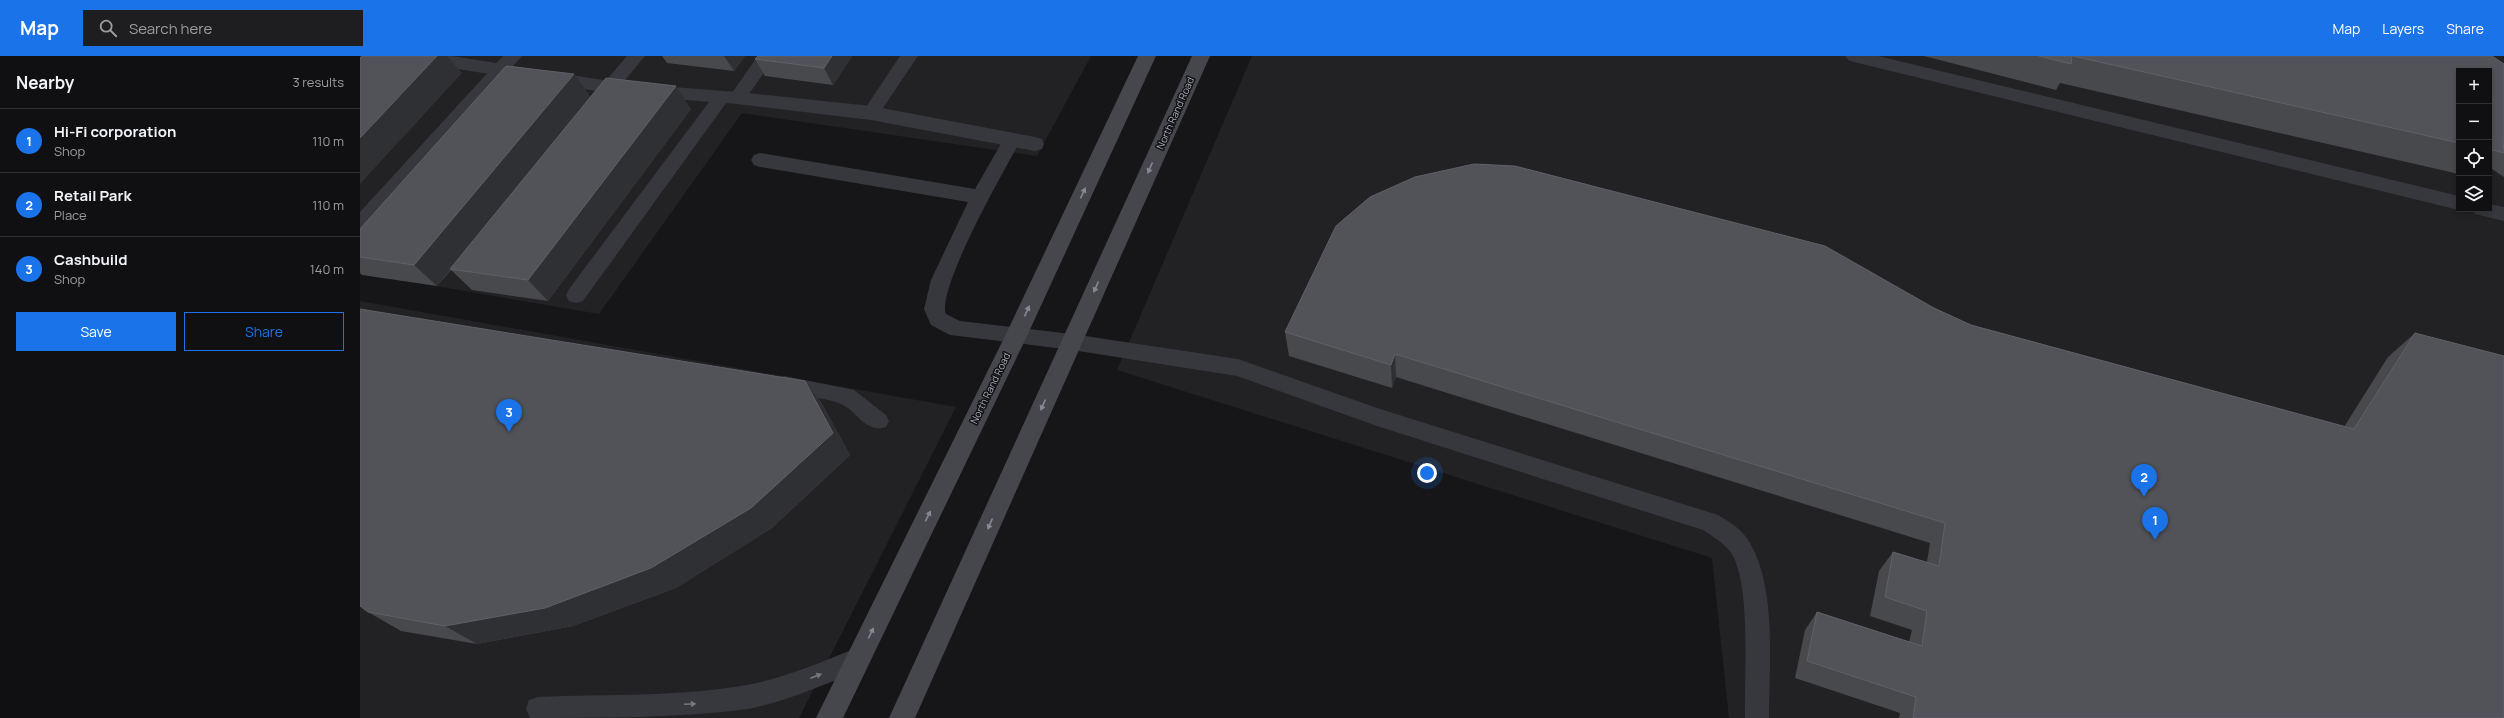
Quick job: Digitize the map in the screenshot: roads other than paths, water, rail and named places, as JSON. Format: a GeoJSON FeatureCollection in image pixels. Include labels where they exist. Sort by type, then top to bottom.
{"type":"FeatureCollection","features":[{"type":"Feature","properties":{"kind":"main road","name":"North Rand Road"},"geometry":{"type":"LineString","coordinates":[[829,718],[1016,336],[1147,56]]}},
{"type":"Feature","properties":{"kind":"main road","name":"North Rand Road"},"geometry":{"type":"LineString","coordinates":[[902,718],[1201,56]]}},
{"type":"Feature","properties":{"kind":"street"},"geometry":{"type":"LineString","coordinates":[[413,56],[499,71],[616,88],[871,113],[1035,144]]}},
{"type":"Feature","properties":{"kind":"lane"},"geometry":{"type":"LineString","coordinates":[[360,224],[513,56]]}},
{"type":"Feature","properties":{"kind":"lane"},"geometry":{"type":"LineString","coordinates":[[607,107],[616,88],[636,56]]}},
{"type":"Feature","properties":{"kind":"lane"},"geometry":{"type":"LineString","coordinates":[[576,295],[729,98],[767,56]]}},
{"type":"Feature","properties":{"kind":"lane"},"geometry":{"type":"LineString","coordinates":[[871,113],[909,56]]}},
{"type":"Feature","properties":{"kind":"lane"},"geometry":{"type":"LineString","coordinates":[[1854,56],[2456,203]]}},
{"type":"Feature","properties":{"kind":"lane"},"geometry":{"type":"LineString","coordinates":[[1012,140],[980,197],[941,280],[934,309],[938,319],[957,329],[1072,342],[1238,368],[1377,417],[1710,522],[1730,536],[1742,550],[1753,588],[1758,718]]}},
{"type":"Feature","properties":{"kind":"lane"},"geometry":{"type":"LineString","coordinates":[[760,160],[980,197]]}},
{"type":"Feature","properties":{"kind":"lane"},"geometry":{"type":"LineString","coordinates":[[2492,211],[2504,214]]}},
{"type":"Feature","properties":{"kind":"lane"},"geometry":{"type":"LineString","coordinates":[[768,382],[847,396],[878,421]]}},
{"type":"Feature","properties":{"kind":"lane"},"geometry":{"type":"LineString","coordinates":[[538,709],[696,704],[747,697],[781,689],[857,660]]}},
{"type":"Feature","properties":{"kind":"lane"},"geometry":{"type":"LineString","coordinates":[[623,707],[663,718]]}},
{"type":"Feature","properties":{"kind":"place","name":"Cashbuild"},"geometry":{"type":"Point","coordinates":[509,432]}},
{"type":"Feature","properties":{"kind":"place","name":"Retail Park"},"geometry":{"type":"Point","coordinates":[2144,497]}},
{"type":"Feature","properties":{"kind":"place","name":"Hi-Fi corporation"},"geometry":{"type":"Point","coordinates":[2155,540]}}]}
